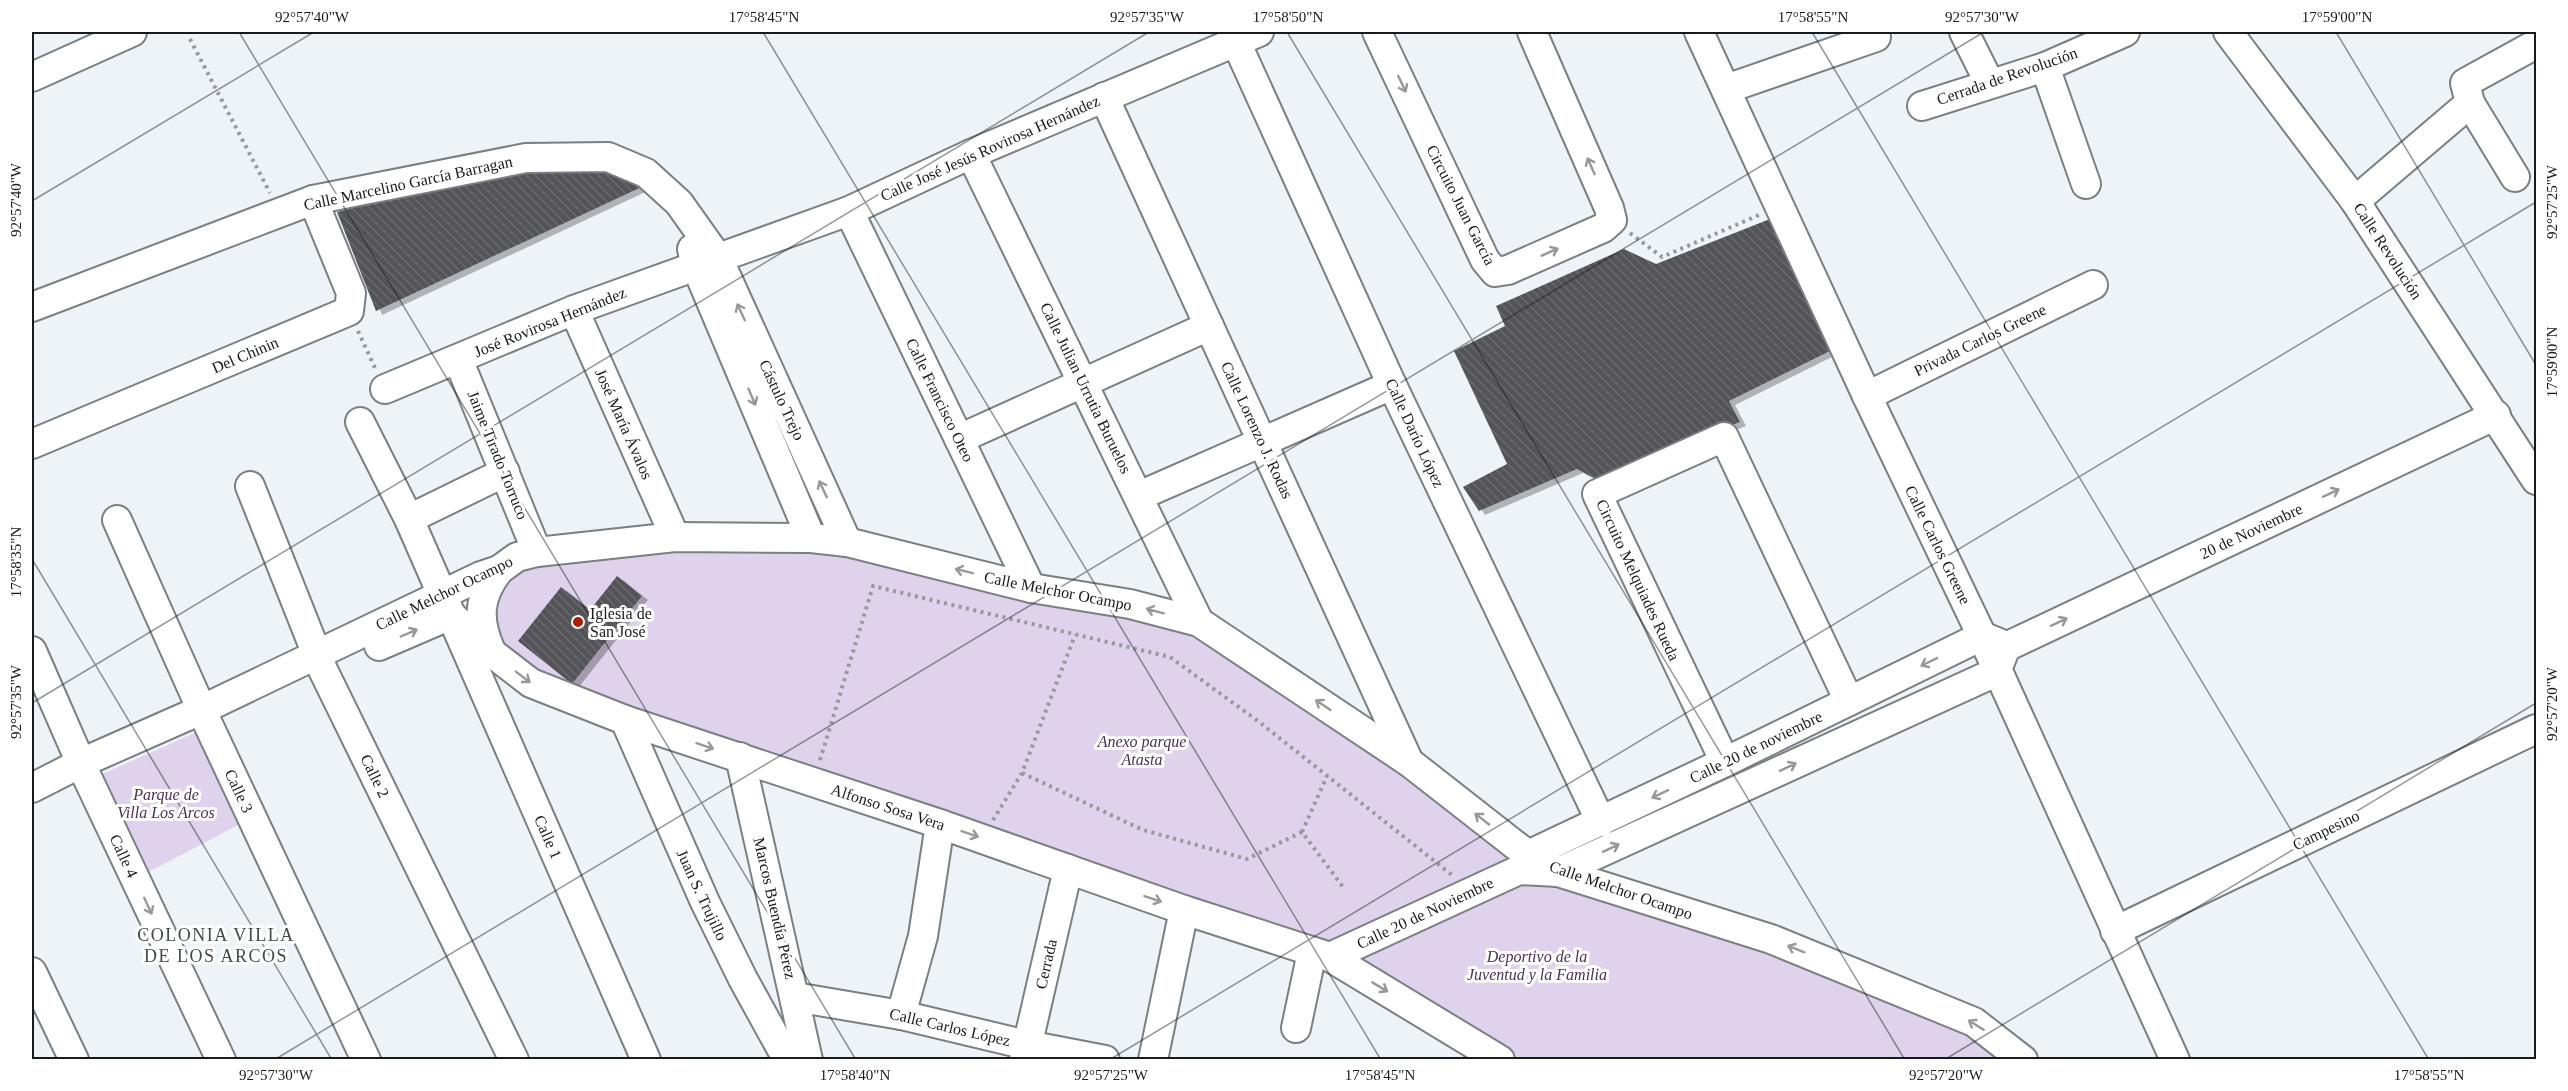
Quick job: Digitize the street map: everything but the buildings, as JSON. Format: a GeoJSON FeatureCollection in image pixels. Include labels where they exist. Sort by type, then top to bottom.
{"type":"FeatureCollection","features":[{"type":"Feature","properties":{"kind":"street"},"geometry":{"type":"LineString","coordinates":[[32,77],[132,32]]}},
{"type":"Feature","properties":{"kind":"street","name":"Circuito Juan García"},"geometry":{"type":"LineString","coordinates":[[1377,32],[1485,260],[1495,272],[1508,270],[1603,228],[1612,220]]}},
{"type":"Feature","properties":{"kind":"street"},"geometry":{"type":"LineString","coordinates":[[1532,32],[1610,208],[1612,220]]}},
{"type":"Feature","properties":{"kind":"street","name":"Calle Carlos Greene"},"geometry":{"type":"LineString","coordinates":[[1699,32],[1867,396],[1995,652],[2115,932],[2175,1059]]}},
{"type":"Feature","properties":{"kind":"street"},"geometry":{"type":"LineString","coordinates":[[1964,32],[1990,84]]}},
{"type":"Feature","properties":{"kind":"street","name":"Cerrada de Revolución"},"geometry":{"type":"LineString","coordinates":[[1922,106],[2044,67],[2122,32]]}},
{"type":"Feature","properties":{"kind":"street","name":"Calle Revolución"},"geometry":{"type":"LineString","coordinates":[[2228,32],[2355,201],[2496,415],[2536,480]]}},
{"type":"Feature","properties":{"kind":"street","name":"Calle José Jesús Rovirosa Hernández"},"geometry":{"type":"LineString","coordinates":[[707,262],[849,211],[971,154],[1247,37]]}},
{"type":"Feature","properties":{"kind":"street","name":"Calle Darío López"},"geometry":{"type":"LineString","coordinates":[[1247,37],[1392,385],[1601,822]]}},
{"type":"Feature","properties":{"kind":"street"},"geometry":{"type":"LineString","coordinates":[[1726,89],[1876,37]]}},
{"type":"Feature","properties":{"kind":"street"},"geometry":{"type":"LineString","coordinates":[[2515,177],[2470,103],[2466,83],[2536,44]]}},
{"type":"Feature","properties":{"kind":"street"},"geometry":{"type":"LineString","coordinates":[[2044,67],[2086,184]]}},
{"type":"Feature","properties":{"kind":"street","name":"Calle Lorenzo J. Rodas"},"geometry":{"type":"LineString","coordinates":[[1104,97],[1409,762]]}},
{"type":"Feature","properties":{"kind":"street"},"geometry":{"type":"LineString","coordinates":[[2355,201],[2470,103]]}},
{"type":"Feature","properties":{"kind":"street","name":"Calle Julian Urrutia Buruelos"},"geometry":{"type":"LineString","coordinates":[[971,154],[1199,622]]}},
{"type":"Feature","properties":{"kind":"street","name":"Calle Marcelino García Barragan"},"geometry":{"type":"LineString","coordinates":[[32,307],[313,200],[526,158],[608,157],[646,173],[679,203],[707,262]]}},
{"type":"Feature","properties":{"kind":"street"},"geometry":{"type":"LineString","coordinates":[[313,200],[351,293],[348,312]]}},
{"type":"Feature","properties":{"kind":"street","name":"Calle Francisco Oteo"},"geometry":{"type":"LineString","coordinates":[[849,211],[1031,588]]}},
{"type":"Feature","properties":{"kind":"street","name":"José Rovirosa Hernández"},"geometry":{"type":"LineString","coordinates":[[385,389],[574,310],[707,262]]}},
{"type":"Feature","properties":{"kind":"street","name":"Cástulo Trejo"},"geometry":{"type":"LineString","coordinates":[[707,262],[811,538]]}},
{"type":"Feature","properties":{"kind":"street","name":"Cástulo Trejo"},"geometry":{"type":"LineString","coordinates":[[707,262],[848,542]]}},
{"type":"Feature","properties":{"kind":"street","name":"Privada Carlos Greene"},"geometry":{"type":"LineString","coordinates":[[1867,396],[2093,285]]}},
{"type":"Feature","properties":{"kind":"street","name":"José María Ávalos"},"geometry":{"type":"LineString","coordinates":[[574,310],[675,537]]}},
{"type":"Feature","properties":{"kind":"street","name":"Del Chinin"},"geometry":{"type":"LineString","coordinates":[[32,444],[348,312]]}},
{"type":"Feature","properties":{"kind":"street"},"geometry":{"type":"LineString","coordinates":[[959,439],[1209,326]]}},
{"type":"Feature","properties":{"kind":"street","name":"Jaime Tirado Torruco"},"geometry":{"type":"LineString","coordinates":[[458,359],[537,552]]}},
{"type":"Feature","properties":{"kind":"street"},"geometry":{"type":"LineString","coordinates":[[1139,495],[1392,385]]}},
{"type":"Feature","properties":{"kind":"street","name":"20 de Noviembre"},"geometry":{"type":"LineString","coordinates":[[1995,652],[2496,415]]}},
{"type":"Feature","properties":{"kind":"street","name":"Calle 1"},"geometry":{"type":"LineString","coordinates":[[360,422],[409,519],[452,612],[646,1059]]}},
{"type":"Feature","properties":{"kind":"street","name":"Circuito Melquiades Rueda"},"geometry":{"type":"LineString","coordinates":[[1725,762],[1597,494],[1724,437],[1849,701]]}},
{"type":"Feature","properties":{"kind":"street"},"geometry":{"type":"LineString","coordinates":[[409,519],[505,472]]}},
{"type":"Feature","properties":{"kind":"street","name":"Calle 2"},"geometry":{"type":"LineString","coordinates":[[250,486],[320,663],[514,1059]]}},
{"type":"Feature","properties":{"kind":"street","name":"Calle 3"},"geometry":{"type":"LineString","coordinates":[[117,520],[204,717],[366,1059]]}},
{"type":"Feature","properties":{"kind":"street","name":"Calle Melchor Ocampo"},"geometry":{"type":"LineString","coordinates":[[32,788],[84,770],[320,663],[452,612],[517,557],[537,552],[675,537],[811,538],[848,542],[1031,588],[1130,604],[1199,622],[1409,762],[1524,862],[1771,939],[1974,1022],[2023,1059]]}},
{"type":"Feature","properties":{"kind":"street"},"geometry":{"type":"LineString","coordinates":[[492,654],[483,632],[481,612],[488,585],[499,570]]}},
{"type":"Feature","properties":{"kind":"street","name":"Alfonso Sosa Vera"},"geometry":{"type":"LineString","coordinates":[[452,612],[492,654],[531,683],[625,720],[982,838],[1184,910],[1321,955],[1493,1058]]}},
{"type":"Feature","properties":{"kind":"street","name":"Calle 4"},"geometry":{"type":"LineString","coordinates":[[32,651],[84,770],[221,1059]]}},
{"type":"Feature","properties":{"kind":"street","name":"Calle 20 de noviembre"},"geometry":{"type":"LineString","coordinates":[[1524,862],[1849,701],[1995,652]]}},
{"type":"Feature","properties":{"kind":"street","name":"Calle 20 de noviembre"},"geometry":{"type":"LineString","coordinates":[[1558,872],[1995,652]]}},
{"type":"Feature","properties":{"kind":"street","name":"Juan S. Trujillo"},"geometry":{"type":"LineString","coordinates":[[625,720],[695,881],[743,980],[781,1048],[795,1059]]}},
{"type":"Feature","properties":{"kind":"street","name":"Campesino"},"geometry":{"type":"LineString","coordinates":[[2115,932],[2536,729]]}},
{"type":"Feature","properties":{"kind":"street","name":"Marcos Buendía Pérez"},"geometry":{"type":"LineString","coordinates":[[740,757],[808,1059]]}},
{"type":"Feature","properties":{"kind":"street","name":"Calle Melchor Ocampo"},"geometry":{"type":"LineString","coordinates":[[32,806],[84,770]]}},
{"type":"Feature","properties":{"kind":"street"},"geometry":{"type":"LineString","coordinates":[[901,1015],[923,936],[940,824]]}},
{"type":"Feature","properties":{"kind":"street","name":"Calle 20 de Noviembre"},"geometry":{"type":"LineString","coordinates":[[1321,955],[1472,891],[1524,862]]}},
{"type":"Feature","properties":{"kind":"street","name":"Cerrada"},"geometry":{"type":"LineString","coordinates":[[1026,1052],[1068,869]]}},
{"type":"Feature","properties":{"kind":"street"},"geometry":{"type":"LineString","coordinates":[[1153,1059],[1184,910]]}},
{"type":"Feature","properties":{"kind":"street"},"geometry":{"type":"LineString","coordinates":[[1296,1028],[1321,955]]}},
{"type":"Feature","properties":{"kind":"street"},"geometry":{"type":"LineString","coordinates":[[32,972],[74,1059]]}},
{"type":"Feature","properties":{"kind":"street","name":"Calle Carlos López"},"geometry":{"type":"LineString","coordinates":[[795,997],[901,1015],[1026,1052],[1105,1059]]}},
{"type":"Feature","properties":{"kind":"path"},"geometry":{"type":"LineString","coordinates":[[190,39],[280,213]]}},
{"type":"Feature","properties":{"kind":"path"},"geometry":{"type":"LineString","coordinates":[[1612,220],[1662,257],[1780,206]]}},
{"type":"Feature","properties":{"kind":"path"},"geometry":{"type":"LineString","coordinates":[[348,312],[385,389]]}},
{"type":"Feature","properties":{"kind":"path"},"geometry":{"type":"LineString","coordinates":[[819,762],[873,586],[1170,657],[1258,721],[1472,891]]}},
{"type":"Feature","properties":{"kind":"path"},"geometry":{"type":"LineString","coordinates":[[982,838],[1022,773],[1076,635]]}},
{"type":"Feature","properties":{"kind":"path"},"geometry":{"type":"LineString","coordinates":[[1022,773],[1143,830],[1247,859],[1302,832],[1327,776]]}},
{"type":"Feature","properties":{"kind":"path"},"geometry":{"type":"LineString","coordinates":[[1302,832],[1342,887]]}},
{"type":"Feature","properties":{"kind":"green space","name":"Anexo parque Atasta"},"geometry":{"type":"Polygon","coordinates":[[[811,538],[1199,622],[1528,855],[1974,1022],[2017,1059],[1500,1059],[1330,957],[740,757],[492,653],[481,611],[517,557],[811,538]]]}},
{"type":"Feature","properties":{"kind":"green space","name":"Parque de Villa Los Arcos"},"geometry":{"type":"Polygon","coordinates":[[[206,728],[248,820],[139,877],[91,779],[206,728]]]}},
{"type":"Feature","properties":{"kind":"place","name":"Iglesia de San José"},"geometry":{"type":"Point","coordinates":[578,622]}},
{"type":"Feature","properties":{"kind":"district","name":"COLONIA VILLA DE LOS ARCOS"},"geometry":{"type":"Point","coordinates":[216,945]}},
{"type":"Feature","properties":{"kind":"park label","name":"Deportivo de la Juventud y la Familia"},"geometry":{"type":"Point","coordinates":[1537,965]}}]}
